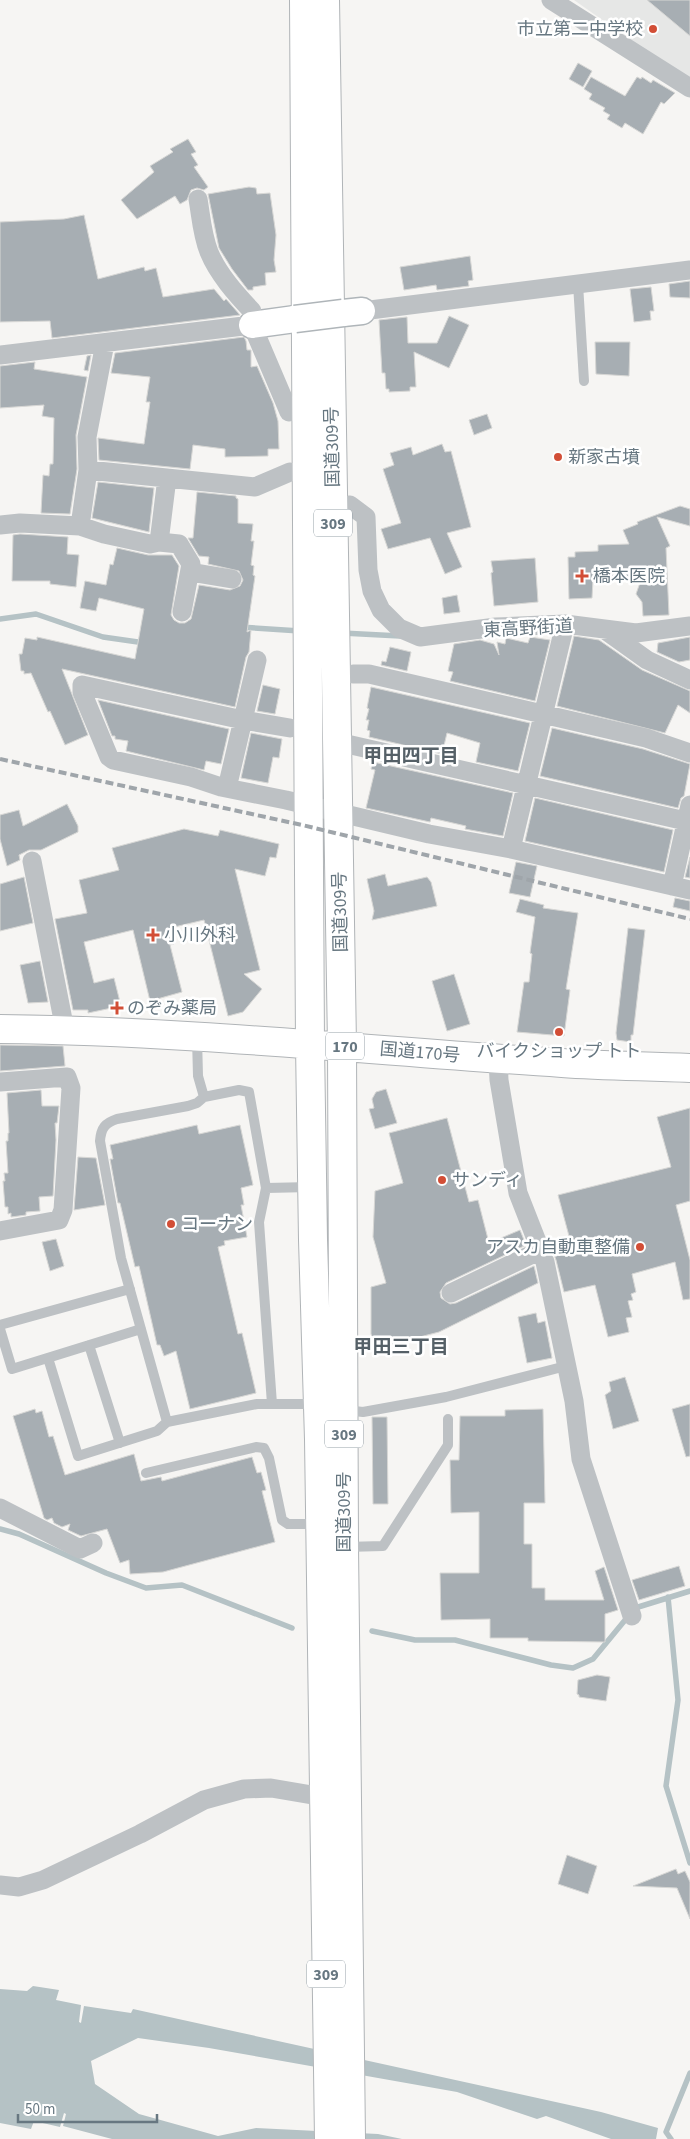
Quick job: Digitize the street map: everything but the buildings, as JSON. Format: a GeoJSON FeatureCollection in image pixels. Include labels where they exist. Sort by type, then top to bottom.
{"type":"FeatureCollection","features":[{"type":"Feature","properties":{"kind":"highway","name":"309"},"geometry":{"type":"LineString","coordinates":[[286,0],[292,320],[289,412],[290,728],[300,803]]}},
{"type":"Feature","properties":{"kind":"highway","name":"国道309号"},"geometry":{"type":"LineString","coordinates":[[304,0],[300,803],[309,890],[312,1187],[344,1547],[351,2139]]}},
{"type":"Feature","properties":{"kind":"highway","name":"国道309号"},"geometry":{"type":"LineString","coordinates":[[324,1803],[321,1524],[331,1407],[342,1046],[325,0]]}},
{"type":"Feature","properties":{"kind":"highway","name":"309"},"geometry":{"type":"LineString","coordinates":[[338,742],[354,693],[350,505],[351,312],[344,0]]}},
{"type":"Feature","properties":{"kind":"highway","name":"国道170号"},"geometry":{"type":"LineString","coordinates":[[0,1029],[65,1030],[342,1046],[498,1059],[690,1068]]}},
{"type":"Feature","properties":{"kind":"highway","name":"309"},"geometry":{"type":"LineString","coordinates":[[324,1803],[328,2139]]}},
{"type":"Feature","properties":{"kind":"street"},"geometry":{"type":"LineString","coordinates":[[551,0],[690,88]]}},
{"type":"Feature","properties":{"kind":"street"},"geometry":{"type":"LineString","coordinates":[[198,199],[209,252],[233,290],[252,311],[252,325],[289,412]]}},
{"type":"Feature","properties":{"kind":"street"},"geometry":{"type":"LineString","coordinates":[[0,355],[690,270]]}},
{"type":"Feature","properties":{"kind":"street"},"geometry":{"type":"LineString","coordinates":[[80,526],[88,470],[87,437],[105,343]]}},
{"type":"Feature","properties":{"kind":"street"},"geometry":{"type":"LineString","coordinates":[[88,470],[255,487],[290,472]]}},
{"type":"Feature","properties":{"kind":"street"},"geometry":{"type":"LineString","coordinates":[[159,542],[167,478]]}},
{"type":"Feature","properties":{"kind":"street","name":"東高野街道"},"geometry":{"type":"LineString","coordinates":[[350,505],[366,517],[368,570],[372,590],[381,610],[399,628],[420,637],[496,627],[565,624],[604,629],[646,660],[690,680]]}},
{"type":"Feature","properties":{"kind":"street"},"geometry":{"type":"LineString","coordinates":[[0,525],[20,523],[80,526],[104,534],[150,544],[159,542],[179,544],[192,564],[182,612]]}},
{"type":"Feature","properties":{"kind":"street"},"geometry":{"type":"LineString","coordinates":[[190,572],[232,579]]}},
{"type":"Feature","properties":{"kind":"street"},"geometry":{"type":"LineString","coordinates":[[511,849],[565,624]]}},
{"type":"Feature","properties":{"kind":"street"},"geometry":{"type":"LineString","coordinates":[[604,629],[636,633],[690,626]]}},
{"type":"Feature","properties":{"kind":"street"},"geometry":{"type":"LineString","coordinates":[[227,788],[257,660]]}},
{"type":"Feature","properties":{"kind":"street"},"geometry":{"type":"LineString","coordinates":[[353,674],[369,674],[646,738],[690,753]]}},
{"type":"Feature","properties":{"kind":"street"},"geometry":{"type":"LineString","coordinates":[[290,728],[243,720],[82,685],[82,692],[109,757],[113,760],[429,834],[511,849],[681,888],[689,816],[526,784],[338,742]]}},
{"type":"Feature","properties":{"kind":"street"},"geometry":{"type":"LineString","coordinates":[[32,861],[65,1030]]}},
{"type":"Feature","properties":{"kind":"street"},"geometry":{"type":"LineString","coordinates":[[498,1059],[498,1080],[518,1193],[545,1262],[574,1401],[581,1459],[632,1616]]}},
{"type":"Feature","properties":{"kind":"street"},"geometry":{"type":"LineString","coordinates":[[0,1082],[67,1077],[71,1088],[63,1210],[59,1220],[0,1231]]}},
{"type":"Feature","properties":{"kind":"street"},"geometry":{"type":"LineString","coordinates":[[451,1293],[540,1250]]}},
{"type":"Feature","properties":{"kind":"street"},"geometry":{"type":"LineString","coordinates":[[0,1508],[80,1549],[94,1543]]}},
{"type":"Feature","properties":{"kind":"street"},"geometry":{"type":"LineString","coordinates":[[0,1885],[19,1886],[43,1880],[140,1834],[204,1800],[244,1789],[271,1788],[324,1803]]}},
{"type":"Feature","properties":{"kind":"lane"},"geometry":{"type":"LineString","coordinates":[[578,284],[584,381]]}},
{"type":"Feature","properties":{"kind":"lane"},"geometry":{"type":"LineString","coordinates":[[197,1038],[198,1076],[204,1097]]}},
{"type":"Feature","properties":{"kind":"lane"},"geometry":{"type":"LineString","coordinates":[[167,1422],[121,1258],[101,1150],[101,1130],[107,1122],[117,1119],[188,1106],[197,1103],[204,1097],[239,1090],[249,1092],[266,1188],[260,1222],[272,1404]]}},
{"type":"Feature","properties":{"kind":"lane"},"geometry":{"type":"LineString","coordinates":[[266,1188],[312,1187]]}},
{"type":"Feature","properties":{"kind":"lane"},"geometry":{"type":"LineString","coordinates":[[0,1325],[130,1289]]}},
{"type":"Feature","properties":{"kind":"lane"},"geometry":{"type":"LineString","coordinates":[[0,1329],[12,1369],[141,1329]]}},
{"type":"Feature","properties":{"kind":"lane"},"geometry":{"type":"LineString","coordinates":[[89,1345],[120,1443]]}},
{"type":"Feature","properties":{"kind":"lane"},"geometry":{"type":"LineString","coordinates":[[48,1358],[78,1456],[157,1431],[167,1422],[257,1404],[331,1407],[363,1412],[446,1397],[566,1366]]}},
{"type":"Feature","properties":{"kind":"lane"},"geometry":{"type":"LineString","coordinates":[[344,1547],[383,1546],[448,1445],[448,1419]]}},
{"type":"Feature","properties":{"kind":"lane"},"geometry":{"type":"LineString","coordinates":[[146,1473],[256,1447],[264,1448],[269,1458],[282,1520],[288,1524],[321,1524]]}},
{"type":"Feature","properties":{"kind":"shaded area","name":"市立第二中学校"},"geometry":{"type":"Polygon","coordinates":[[[574,0],[690,0],[690,79],[658,59],[574,0]]]}},
{"type":"Feature","properties":{"kind":"shaded area"},"geometry":{"type":"Polygon","coordinates":[[[33,1986],[59,1990],[56,2000],[81,2005],[79,2022],[81,2023],[84,2006],[131,2013],[133,2009],[601,2112],[658,2128],[656,2139],[611,2139],[546,2116],[537,2119],[457,2092],[209,2048],[138,2038],[91,2061],[95,2084],[139,2114],[218,2136],[256,2128],[378,2134],[402,2139],[112,2139],[63,2126],[66,2114],[64,2113],[60,2127],[34,2121],[31,2129],[0,2123],[0,1989],[27,1991],[33,1986]]]}},
{"type":"Feature","properties":{"kind":"waterway"},"geometry":{"type":"LineString","coordinates":[[0,619],[36,614],[103,637],[145,643]]}},
{"type":"Feature","properties":{"kind":"waterway"},"geometry":{"type":"LineString","coordinates":[[240,627],[300,631]]}},
{"type":"Feature","properties":{"kind":"waterway"},"geometry":{"type":"LineString","coordinates":[[342,633],[400,636]]}},
{"type":"Feature","properties":{"kind":"waterway"},"geometry":{"type":"LineString","coordinates":[[0,1529],[19,1534],[106,1573],[146,1588],[182,1585],[292,1628]]}},
{"type":"Feature","properties":{"kind":"waterway"},"geometry":{"type":"LineString","coordinates":[[372,1631],[415,1640],[455,1640],[551,1665],[573,1668],[593,1659],[635,1608],[690,1591]]}},
{"type":"Feature","properties":{"kind":"waterway"},"geometry":{"type":"LineString","coordinates":[[668,1597],[678,1700],[666,1786],[690,1863]]}},
{"type":"Feature","properties":{"kind":"waterway"},"geometry":{"type":"LineString","coordinates":[[671,2139],[666,2132],[690,2073]]}},
{"type":"Feature","properties":{"kind":"railway"},"geometry":{"type":"LineString","coordinates":[[0,759],[302,825],[690,919]]}},
{"type":"Feature","properties":{"kind":"place","name":"市立第二中学校"},"geometry":{"type":"Point","coordinates":[653,29]}},
{"type":"Feature","properties":{"kind":"place","name":"新家古墳"},"geometry":{"type":"Point","coordinates":[558,457]}},
{"type":"Feature","properties":{"kind":"place","name":"橋本医院"},"geometry":{"type":"Point","coordinates":[582,576]}},
{"type":"Feature","properties":{"kind":"place","name":"小川外科"},"geometry":{"type":"Point","coordinates":[153,935]}},
{"type":"Feature","properties":{"kind":"place","name":"のぞみ薬局"},"geometry":{"type":"Point","coordinates":[117,1008]}},
{"type":"Feature","properties":{"kind":"place","name":"バイクショップ トト"},"geometry":{"type":"Point","coordinates":[559,1032]}},
{"type":"Feature","properties":{"kind":"place","name":"サンディ"},"geometry":{"type":"Point","coordinates":[442,1180]}},
{"type":"Feature","properties":{"kind":"place","name":"コーナン"},"geometry":{"type":"Point","coordinates":[171,1224]}},
{"type":"Feature","properties":{"kind":"place","name":"アスカ自動車整備"},"geometry":{"type":"Point","coordinates":[640,1247]}},
{"type":"Feature","properties":{"kind":"district","name":"甲田四丁目"},"geometry":{"type":"Point","coordinates":[411,755]}},
{"type":"Feature","properties":{"kind":"district","name":"甲田三丁目"},"geometry":{"type":"Point","coordinates":[401,1346]}}]}
